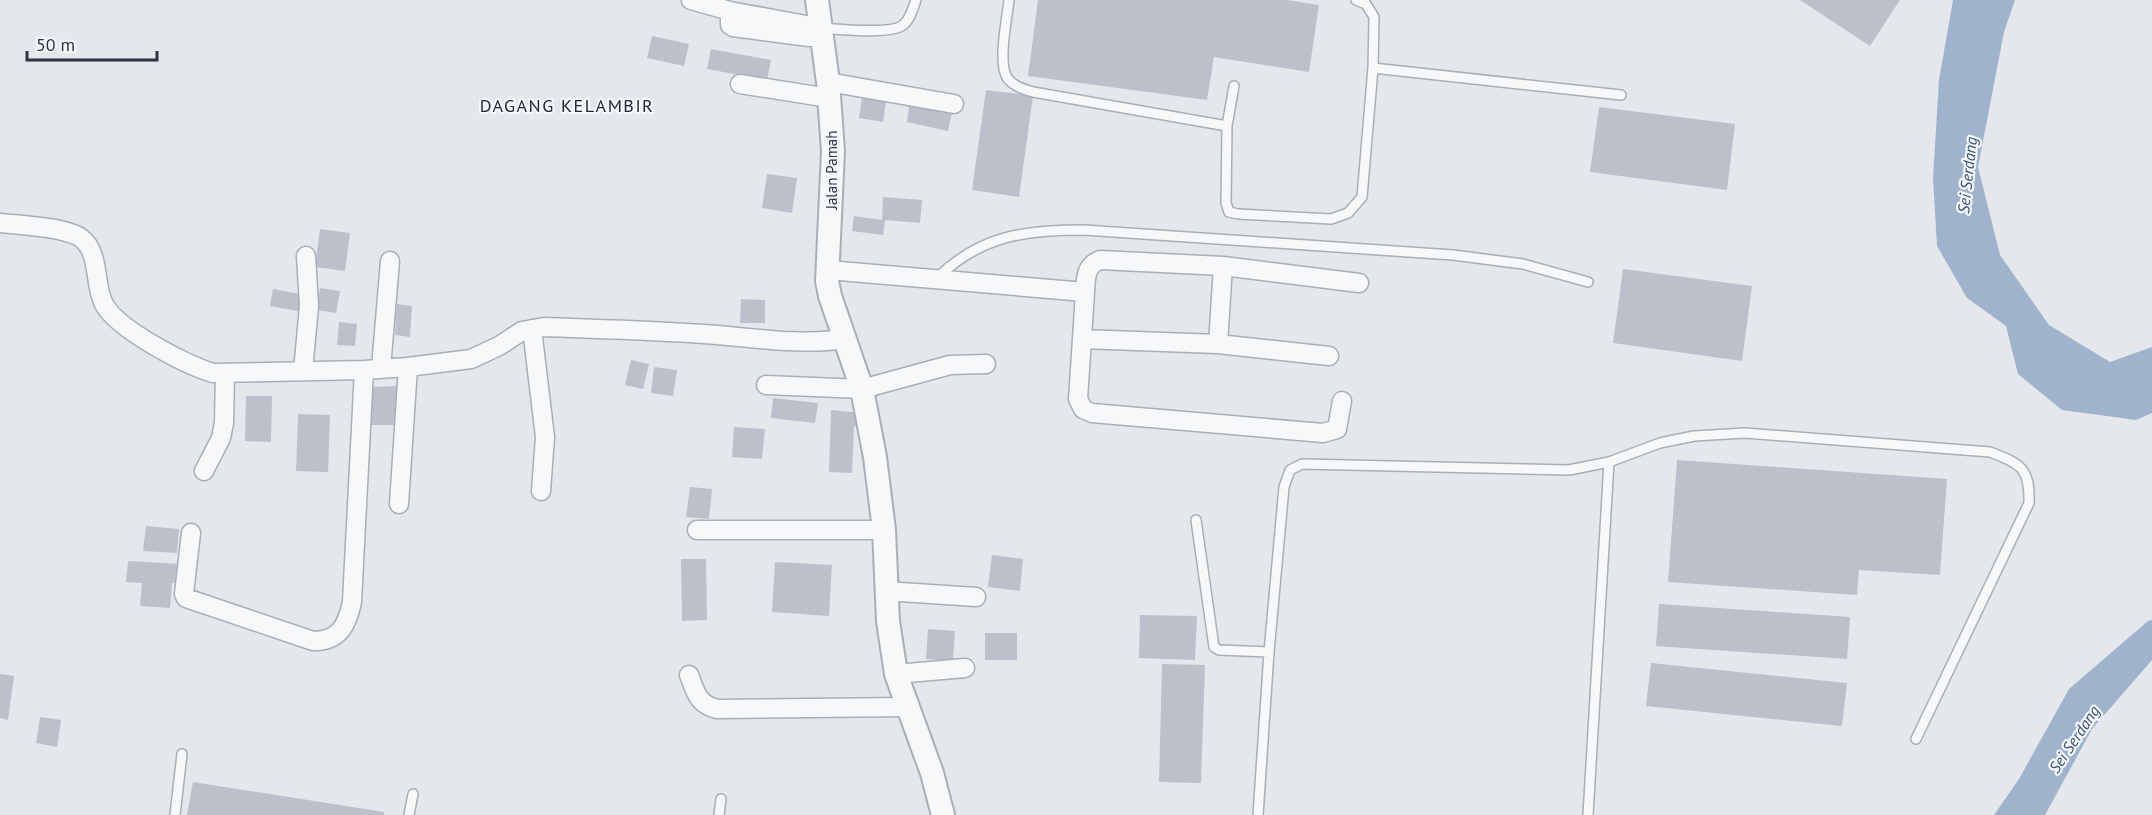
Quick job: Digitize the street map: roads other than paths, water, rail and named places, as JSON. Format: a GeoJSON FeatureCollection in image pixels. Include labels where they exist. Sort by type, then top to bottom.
{"type":"FeatureCollection","features":[{"type":"Feature","properties":{"kind":"street"},"geometry":{"type":"LineString","coordinates":[[691,0],[822,33]]}},
{"type":"Feature","properties":{"kind":"street","name":"Jalan Pamah"},"geometry":{"type":"LineString","coordinates":[[817,0],[829,90],[833,151],[828,270],[830,296],[862,388],[875,458],[884,530],[885,591],[896,674],[932,772],[943,815]]}},
{"type":"Feature","properties":{"kind":"street"},"geometry":{"type":"LineString","coordinates":[[740,84],[829,90],[954,104]]}},
{"type":"Feature","properties":{"kind":"street"},"geometry":{"type":"LineString","coordinates":[[0,223],[68,232],[82,238],[91,250],[103,303],[118,321],[192,367],[213,373],[408,367],[471,358],[499,346],[522,331],[544,327],[691,333],[810,343],[845,339]]}},
{"type":"Feature","properties":{"kind":"street"},"geometry":{"type":"LineString","coordinates":[[303,371],[309,306],[306,256]]}},
{"type":"Feature","properties":{"kind":"street"},"geometry":{"type":"LineString","coordinates":[[1342,401],[1337,429],[1323,433],[1092,413],[1083,409],[1078,399],[1086,272],[1092,263],[1100,260],[1223,266],[1359,283]]}},
{"type":"Feature","properties":{"kind":"street"},"geometry":{"type":"LineString","coordinates":[[191,533],[184,594],[186,598],[313,641],[324,641],[335,636],[344,627],[352,602],[373,369],[390,261]]}},
{"type":"Feature","properties":{"kind":"street"},"geometry":{"type":"LineString","coordinates":[[1218,344],[1223,266]]}},
{"type":"Feature","properties":{"kind":"street"},"geometry":{"type":"LineString","coordinates":[[828,270],[1085,292]]}},
{"type":"Feature","properties":{"kind":"street"},"geometry":{"type":"LineString","coordinates":[[531,329],[545,437],[541,491]]}},
{"type":"Feature","properties":{"kind":"street"},"geometry":{"type":"LineString","coordinates":[[1082,339],[1218,344],[1329,356]]}},
{"type":"Feature","properties":{"kind":"street"},"geometry":{"type":"LineString","coordinates":[[766,385],[862,388],[950,365],[986,364]]}},
{"type":"Feature","properties":{"kind":"street"},"geometry":{"type":"LineString","coordinates":[[399,504],[408,367]]}},
{"type":"Feature","properties":{"kind":"street"},"geometry":{"type":"LineString","coordinates":[[204,471],[221,438],[224,423],[225,373]]}},
{"type":"Feature","properties":{"kind":"street"},"geometry":{"type":"LineString","coordinates":[[697,530],[884,530]]}},
{"type":"Feature","properties":{"kind":"street"},"geometry":{"type":"LineString","coordinates":[[885,591],[976,597]]}},
{"type":"Feature","properties":{"kind":"street"},"geometry":{"type":"LineString","coordinates":[[896,674],[965,668]]}},
{"type":"Feature","properties":{"kind":"street"},"geometry":{"type":"LineString","coordinates":[[689,675],[698,698],[706,706],[717,708],[907,707]]}},
{"type":"Feature","properties":{"kind":"lane"},"geometry":{"type":"LineString","coordinates":[[822,33],[895,29],[904,25],[911,15],[916,0]]}},
{"type":"Feature","properties":{"kind":"lane"},"geometry":{"type":"LineString","coordinates":[[1009,0],[1003,67],[1007,78],[1017,87],[1033,92],[1227,126]]}},
{"type":"Feature","properties":{"kind":"lane"},"geometry":{"type":"LineString","coordinates":[[1234,86],[1227,126],[1226,203],[1229,212],[1331,219],[1348,213],[1362,197],[1373,68],[1374,17],[1366,4],[1356,0]]}},
{"type":"Feature","properties":{"kind":"lane"},"geometry":{"type":"LineString","coordinates":[[1373,68],[1621,95]]}},
{"type":"Feature","properties":{"kind":"lane"},"geometry":{"type":"LineString","coordinates":[[935,279],[979,247],[1015,234],[1048,230],[1084,230],[1453,255],[1523,264],[1588,282]]}},
{"type":"Feature","properties":{"kind":"lane"},"geometry":{"type":"LineString","coordinates":[[1258,815],[1269,652],[1284,487],[1290,470],[1302,464],[1569,470],[1609,462],[1660,443],[1694,436],[1745,433],[1990,452],[2016,462],[2030,482],[2029,503],[1916,739]]}},
{"type":"Feature","properties":{"kind":"lane"},"geometry":{"type":"LineString","coordinates":[[1588,815],[1609,462]]}},
{"type":"Feature","properties":{"kind":"lane"},"geometry":{"type":"LineString","coordinates":[[1196,520],[1214,647],[1220,650],[1269,652]]}},
{"type":"Feature","properties":{"kind":"lane"},"geometry":{"type":"LineString","coordinates":[[175,815],[182,754]]}},
{"type":"Feature","properties":{"kind":"lane"},"geometry":{"type":"LineString","coordinates":[[409,815],[413,794]]}},
{"type":"Feature","properties":{"kind":"lane"},"geometry":{"type":"LineString","coordinates":[[719,815],[721,799]]}},
{"type":"Feature","properties":{"kind":"water","name":"Sei Serdang"},"geometry":{"type":"Polygon","coordinates":[[[1953,0],[2015,0],[2004,32],[1978,167],[2000,255],[2049,325],[2110,362],[2152,347],[2152,413],[2136,420],[2062,410],[2018,374],[2006,326],[1967,298],[1937,246],[1933,177],[1939,80],[1953,0]]]}},
{"type":"Feature","properties":{"kind":"water","name":"Sei Serdang"},"geometry":{"type":"Polygon","coordinates":[[[2152,620],[2152,660],[2092,729],[2045,815],[1994,815],[2019,779],[2069,689],[2152,620]]]}},
{"type":"Feature","properties":{"kind":"district","name":"DAGANG KELAMBIR"},"geometry":{"type":"Point","coordinates":[567,105]}}]}
